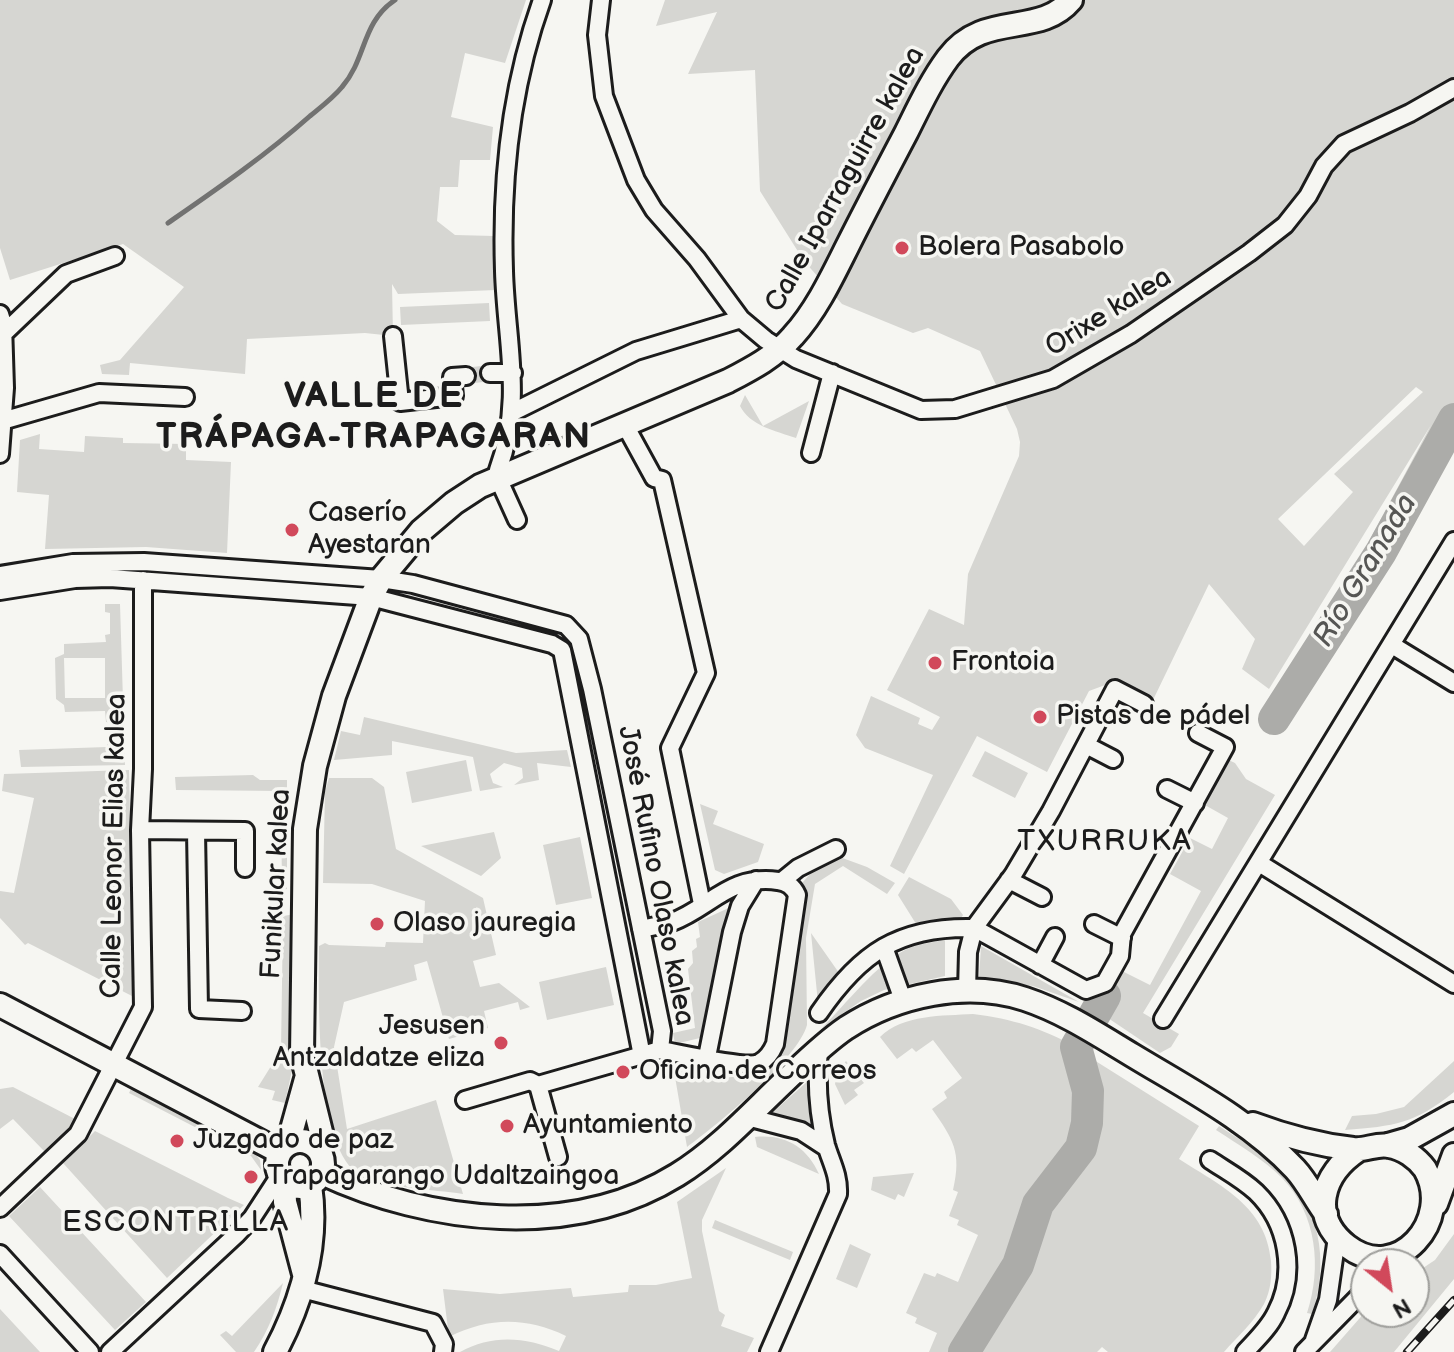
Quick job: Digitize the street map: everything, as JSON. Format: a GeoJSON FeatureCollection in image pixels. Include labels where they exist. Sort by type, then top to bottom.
{"type":"FeatureCollection","features":[{"type":"Feature","properties":{"kind":"street"},"geometry":{"type":"LineString","coordinates":[[517,520],[498,470],[513,412],[513,373],[504,270],[505,166],[528,39],[542,0]]}},
{"type":"Feature","properties":{"kind":"street","name":"Orixe kalea"},"geometry":{"type":"LineString","coordinates":[[601,0],[597,35],[604,96],[636,180],[654,210],[697,259],[741,319],[796,359],[917,409],[935,411],[955,409],[1053,379],[1131,334],[1285,225],[1308,196],[1324,166],[1344,144],[1454,88]]}},
{"type":"Feature","properties":{"kind":"street","name":"Calle Iparraguirre kalea"},"geometry":{"type":"LineString","coordinates":[[499,478],[728,381],[779,349],[793,336],[833,275],[931,84],[959,45],[969,37],[992,28],[1044,18],[1065,7],[1071,0]]}},
{"type":"Feature","properties":{"kind":"street"},"geometry":{"type":"LineString","coordinates":[[1,337],[66,274],[115,256]]}},
{"type":"Feature","properties":{"kind":"street"},"geometry":{"type":"LineString","coordinates":[[0,314],[5,388],[0,454]]}},
{"type":"Feature","properties":{"kind":"street"},"geometry":{"type":"LineString","coordinates":[[513,412],[636,351],[741,319]]}},
{"type":"Feature","properties":{"kind":"street"},"geometry":{"type":"LineString","coordinates":[[393,336],[400,402],[454,396],[452,377],[466,376]]}},
{"type":"Feature","properties":{"kind":"street"},"geometry":{"type":"LineString","coordinates":[[490,373],[513,373]]}},
{"type":"Feature","properties":{"kind":"street"},"geometry":{"type":"LineString","coordinates":[[811,453],[832,373]]}},
{"type":"Feature","properties":{"kind":"street"},"geometry":{"type":"LineString","coordinates":[[2,421],[99,393],[185,397]]}},
{"type":"Feature","properties":{"kind":"street"},"geometry":{"type":"LineString","coordinates":[[625,425],[654,478],[662,480],[706,673],[670,748],[702,904]]}},
{"type":"Feature","properties":{"kind":"street","name":"Funikular kalea"},"geometry":{"type":"LineString","coordinates":[[306,1079],[302,1055],[305,829],[308,796],[334,696],[376,588],[399,555],[437,517],[480,486],[499,478]]}},
{"type":"Feature","properties":{"kind":"street"},"geometry":{"type":"LineString","coordinates":[[1163,1019],[1454,541]]}},
{"type":"Feature","properties":{"kind":"street","name":"José Rufino Olaso kalea"},"geometry":{"type":"LineString","coordinates":[[0,575],[73,563],[122,561],[376,588],[552,644],[562,650],[642,1056],[660,1050],[662,1031],[592,689],[579,639],[566,625],[413,584],[376,588],[75,579],[0,591]]}},
{"type":"Feature","properties":{"kind":"street","name":"Calle Leonor Elias kalea"},"geometry":{"type":"LineString","coordinates":[[0,1208],[78,1134],[144,1002],[140,830],[143,580]]}},
{"type":"Feature","properties":{"kind":"street"},"geometry":{"type":"LineString","coordinates":[[1392,645],[1454,683]]}},
{"type":"Feature","properties":{"kind":"street"},"geometry":{"type":"LineString","coordinates":[[967,991],[968,952],[974,928],[1009,880],[1058,799],[1115,689],[1144,704]]}},
{"type":"Feature","properties":{"kind":"street"},"geometry":{"type":"LineString","coordinates":[[819,1013],[844,980],[884,947],[917,932],[941,927],[974,928],[1086,990],[1105,983],[1120,956],[1122,938],[1225,747],[1198,733]]}},
{"type":"Feature","properties":{"kind":"street"},"geometry":{"type":"LineString","coordinates":[[1086,745],[1113,759]]}},
{"type":"Feature","properties":{"kind":"street"},"geometry":{"type":"LineString","coordinates":[[1167,789],[1195,803]]}},
{"type":"Feature","properties":{"kind":"street"},"geometry":{"type":"LineString","coordinates":[[140,830],[245,831],[245,868]]}},
{"type":"Feature","properties":{"kind":"street"},"geometry":{"type":"LineString","coordinates":[[196,831],[199,1009],[242,1011]]}},
{"type":"Feature","properties":{"kind":"street"},"geometry":{"type":"LineString","coordinates":[[782,881],[798,868],[836,849]]}},
{"type":"Feature","properties":{"kind":"street"},"geometry":{"type":"LineString","coordinates":[[1259,863],[1454,984]]}},
{"type":"Feature","properties":{"kind":"street"},"geometry":{"type":"LineString","coordinates":[[707,1057],[732,932],[740,906],[756,880]]}},
{"type":"Feature","properties":{"kind":"street"},"geometry":{"type":"LineString","coordinates":[[641,929],[674,921],[731,888],[756,880],[782,881],[793,886],[797,895],[775,1044],[766,1058],[751,1065],[660,1050]]}},
{"type":"Feature","properties":{"kind":"street"},"geometry":{"type":"LineString","coordinates":[[1009,880],[1042,897]]}},
{"type":"Feature","properties":{"kind":"street"},"geometry":{"type":"LineString","coordinates":[[1094,924],[1122,938]]}},
{"type":"Feature","properties":{"kind":"street"},"geometry":{"type":"LineString","coordinates":[[1040,965],[1055,937]]}},
{"type":"Feature","properties":{"kind":"street"},"geometry":{"type":"LineString","coordinates":[[884,947],[903,1000]]}},
{"type":"Feature","properties":{"kind":"street"},"geometry":{"type":"LineString","coordinates":[[317,1170],[372,1193],[423,1207],[512,1216],[567,1214],[619,1201],[668,1180],[697,1161],[819,1049],[870,1013],[903,1000],[967,991],[1022,998],[1046,1007],[1079,1023],[1229,1115],[1275,1150],[1297,1172],[1326,1214],[1337,1237],[1350,1249]]}},
{"type":"Feature","properties":{"kind":"street"},"geometry":{"type":"LineString","coordinates":[[0,1005],[250,1137],[284,1148],[302,1140],[309,1142],[317,1170]]}},
{"type":"Feature","properties":{"kind":"street"},"geometry":{"type":"LineString","coordinates":[[769,1352],[835,1203],[838,1177],[827,1148],[818,1102],[819,1049]]}},
{"type":"Feature","properties":{"kind":"street"},"geometry":{"type":"LineString","coordinates":[[465,1100],[530,1081],[538,1085],[642,1056]]}},
{"type":"Feature","properties":{"kind":"street"},"geometry":{"type":"LineString","coordinates":[[304,1284],[277,1163],[306,1079]]}},
{"type":"Feature","properties":{"kind":"street"},"geometry":{"type":"LineString","coordinates":[[275,1352],[304,1284],[311,1242],[322,1136],[306,1079]]}},
{"type":"Feature","properties":{"kind":"street"},"geometry":{"type":"LineString","coordinates":[[538,1085],[558,1157]]}},
{"type":"Feature","properties":{"kind":"street"},"geometry":{"type":"LineString","coordinates":[[1229,1115],[1272,1131],[1358,1150],[1409,1139],[1454,1114]]}},
{"type":"Feature","properties":{"kind":"street"},"geometry":{"type":"LineString","coordinates":[[747,1117],[801,1131],[827,1148]]}},
{"type":"Feature","properties":{"kind":"street"},"geometry":{"type":"LineString","coordinates":[[1388,1145],[1404,1151],[1426,1169],[1433,1186],[1435,1205]]}},
{"type":"Feature","properties":{"kind":"street"},"geometry":{"type":"LineString","coordinates":[[1326,1214],[1324,1198],[1331,1174],[1341,1161],[1358,1150]]}},
{"type":"Feature","properties":{"kind":"street"},"geometry":{"type":"LineString","coordinates":[[1409,1248],[1424,1237],[1432,1224],[1435,1205],[1454,1155]]}},
{"type":"Feature","properties":{"kind":"street"},"geometry":{"type":"LineString","coordinates":[[1210,1160],[1245,1183],[1263,1200],[1279,1227],[1286,1249],[1287,1275],[1278,1310],[1245,1352]]}},
{"type":"Feature","properties":{"kind":"street"},"geometry":{"type":"LineString","coordinates":[[282,1178],[294,1186],[317,1170]]}},
{"type":"Feature","properties":{"kind":"street"},"geometry":{"type":"LineString","coordinates":[[110,1352],[236,1235],[282,1178]]}},
{"type":"Feature","properties":{"kind":"street"},"geometry":{"type":"LineString","coordinates":[[1309,1346],[1328,1300],[1337,1237]]}},
{"type":"Feature","properties":{"kind":"street"},"geometry":{"type":"LineString","coordinates":[[0,1254],[90,1352]]}},
{"type":"Feature","properties":{"kind":"street"},"geometry":{"type":"LineString","coordinates":[[304,1284],[433,1323],[444,1344],[443,1352]]}},
{"type":"Feature","properties":{"kind":"street"},"geometry":{"type":"LineString","coordinates":[[1309,1346],[1350,1305]]}},
{"type":"Feature","properties":{"kind":"shaded area"},"geometry":{"type":"Polygon","coordinates":[[[0,0],[526,0],[505,63],[465,53],[451,117],[493,127],[490,160],[460,160],[458,187],[440,187],[437,221],[455,235],[494,236],[496,290],[398,294],[392,284],[393,336],[365,333],[247,339],[245,374],[130,363],[129,375],[102,374],[100,365],[120,360],[184,287],[123,244],[10,280],[0,248],[0,0]]]}},
{"type":"Feature","properties":{"kind":"shaded area"},"geometry":{"type":"Polygon","coordinates":[[[665,0],[1454,0],[1454,442],[1274,719],[1431,425],[1269,689],[1242,669],[1255,639],[1209,584],[1153,700],[1116,681],[1089,691],[1047,772],[977,736],[904,874],[890,866],[933,775],[865,748],[856,735],[871,696],[920,718],[918,724],[932,730],[940,717],[887,690],[929,609],[964,625],[968,574],[1019,456],[1017,429],[980,351],[928,328],[913,333],[842,304],[804,261],[760,191],[755,70],[688,74],[717,12],[656,26],[665,0]],[[1416,387],[1278,519],[1304,546],[1353,492],[1334,474],[1423,392],[1416,387]]]}},
{"type":"Feature","properties":{"kind":"shaded area"},"geometry":{"type":"Polygon","coordinates":[[[489,303],[490,321],[401,325],[400,307],[489,303]]]}},
{"type":"Feature","properties":{"kind":"shaded area"},"geometry":{"type":"Polygon","coordinates":[[[745,395],[763,426],[809,401],[796,438],[764,427],[744,413],[740,406],[745,395]]]}},
{"type":"Feature","properties":{"kind":"shaded area"},"geometry":{"type":"Polygon","coordinates":[[[40,434],[39,449],[84,452],[85,436],[123,438],[123,443],[186,444],[186,460],[231,462],[227,553],[146,547],[45,549],[49,495],[17,492],[20,440],[40,434]]]}},
{"type":"Feature","properties":{"kind":"shaded area"},"geometry":{"type":"Polygon","coordinates":[[[105,604],[120,604],[125,765],[21,767],[19,750],[107,747],[107,735],[113,734],[113,723],[106,722],[105,711],[65,712],[64,705],[56,699],[55,658],[64,654],[64,644],[106,642],[105,635],[110,634],[110,613],[105,612],[105,604]],[[64,658],[65,698],[105,698],[105,658],[64,658]]]}},
{"type":"Feature","properties":{"kind":"shaded area"},"geometry":{"type":"Polygon","coordinates":[[[364,717],[516,753],[567,750],[571,767],[537,763],[539,780],[514,785],[523,778],[522,768],[504,763],[490,774],[493,783],[503,787],[480,791],[473,757],[392,741],[392,755],[334,760],[341,731],[360,735],[364,717]]]}},
{"type":"Feature","properties":{"kind":"shaded area"},"geometry":{"type":"Polygon","coordinates":[[[985,751],[1028,773],[1015,798],[972,776],[985,751]]]}},
{"type":"Feature","properties":{"kind":"shaded area"},"geometry":{"type":"Polygon","coordinates":[[[1220,756],[1235,763],[1246,779],[1275,795],[1143,1013],[1179,1034],[1171,1047],[1160,1053],[1105,1016],[1118,993],[1108,986],[1114,967],[1150,985],[1201,891],[1170,874],[1190,838],[1212,849],[1228,818],[1196,800],[1220,756]]]}},
{"type":"Feature","properties":{"kind":"shaded area"},"geometry":{"type":"Polygon","coordinates":[[[466,760],[472,791],[412,803],[406,772],[466,760]]]}},
{"type":"Feature","properties":{"kind":"shaded area"},"geometry":{"type":"Polygon","coordinates":[[[129,770],[134,997],[28,943],[25,945],[0,918],[0,891],[14,893],[34,798],[2,791],[4,774],[129,770]]]}},
{"type":"Feature","properties":{"kind":"shaded area"},"geometry":{"type":"Polygon","coordinates":[[[253,775],[260,780],[287,780],[287,889],[282,890],[281,791],[176,790],[175,777],[253,775]]]}},
{"type":"Feature","properties":{"kind":"shaded area"},"geometry":{"type":"Polygon","coordinates":[[[329,778],[372,778],[384,787],[396,849],[483,898],[496,955],[473,961],[480,987],[499,983],[530,1007],[520,1010],[518,1002],[484,1011],[488,1028],[449,1039],[427,961],[414,965],[417,980],[344,1002],[334,1047],[347,1129],[436,1100],[463,1194],[398,1186],[361,1175],[346,1161],[335,1137],[322,1070],[319,946],[325,943],[385,947],[386,942],[423,943],[425,901],[372,884],[323,883],[325,792],[329,778]]]}},
{"type":"Feature","properties":{"kind":"shaded area"},"geometry":{"type":"Polygon","coordinates":[[[700,804],[718,811],[713,824],[764,844],[758,862],[724,874],[715,870],[700,804]]]}},
{"type":"Feature","properties":{"kind":"shaded area"},"geometry":{"type":"Polygon","coordinates":[[[494,832],[501,858],[481,876],[421,846],[494,832]]]}},
{"type":"Feature","properties":{"kind":"shaded area"},"geometry":{"type":"Polygon","coordinates":[[[580,837],[592,898],[556,905],[543,845],[580,837]]]}},
{"type":"Feature","properties":{"kind":"shaded area"},"geometry":{"type":"Polygon","coordinates":[[[837,856],[867,867],[895,883],[887,894],[843,866],[815,884],[806,938],[807,1025],[789,1055],[773,1073],[687,1147],[674,1071],[684,1069],[721,1078],[743,1076],[764,1065],[781,1049],[788,1028],[783,993],[796,890],[817,866],[837,856]]]}},
{"type":"Feature","properties":{"kind":"shaded area"},"geometry":{"type":"Polygon","coordinates":[[[909,877],[951,899],[963,915],[958,923],[950,920],[918,927],[898,895],[909,877]]]}},
{"type":"Feature","properties":{"kind":"shaded area"},"geometry":{"type":"Polygon","coordinates":[[[733,906],[700,1038],[675,1044],[673,1033],[695,1028],[688,969],[693,963],[692,951],[697,947],[696,939],[700,937],[698,922],[733,906]]]}},
{"type":"Feature","properties":{"kind":"shaded area"},"geometry":{"type":"Polygon","coordinates":[[[295,914],[292,1070],[285,1103],[272,1100],[275,1091],[258,1087],[281,1050],[283,916],[295,914]]]}},
{"type":"Feature","properties":{"kind":"shaded area"},"geometry":{"type":"Polygon","coordinates":[[[811,933],[844,980],[819,1013],[811,933]]]}},
{"type":"Feature","properties":{"kind":"shaded area"},"geometry":{"type":"Polygon","coordinates":[[[945,940],[945,976],[884,990],[861,1001],[822,1028],[873,974],[896,955],[916,946],[945,940]]]}},
{"type":"Feature","properties":{"kind":"shaded area"},"geometry":{"type":"Polygon","coordinates":[[[981,946],[1079,1002],[1033,986],[979,978],[981,946]]]}},
{"type":"Feature","properties":{"kind":"shaded area"},"geometry":{"type":"Polygon","coordinates":[[[606,967],[614,1005],[547,1020],[539,982],[606,967]]]}},
{"type":"Feature","properties":{"kind":"shaded area"},"geometry":{"type":"Polygon","coordinates":[[[973,1014],[1026,1025],[1076,1047],[1088,1091],[1087,1123],[1081,1148],[1038,1204],[1018,1265],[964,1352],[929,1352],[937,1333],[915,1323],[917,1318],[906,1313],[924,1273],[935,1277],[937,1273],[958,1282],[978,1235],[957,1225],[959,1220],[949,1216],[958,1192],[953,1190],[956,1156],[950,1138],[932,1109],[947,1098],[944,1092],[962,1078],[933,1040],[916,1052],[912,1048],[897,1059],[880,1037],[889,1029],[912,1020],[973,1014]]]}},
{"type":"Feature","properties":{"kind":"shaded area"},"geometry":{"type":"Polygon","coordinates":[[[1086,1055],[1199,1126],[1179,1159],[1239,1200],[1260,1226],[1271,1261],[1268,1293],[1255,1317],[1224,1352],[1108,1352],[1102,1347],[1097,1352],[971,1352],[1024,1266],[1044,1206],[1086,1149],[1093,1124],[1093,1088],[1086,1055]]]}},
{"type":"Feature","properties":{"kind":"shaded area"},"geometry":{"type":"Polygon","coordinates":[[[846,1061],[864,1083],[854,1090],[858,1095],[845,1105],[835,1084],[838,1071],[846,1061]]]}},
{"type":"Feature","properties":{"kind":"shaded area"},"geometry":{"type":"Polygon","coordinates":[[[1454,1061],[1454,1092],[1440,1103],[1403,1122],[1345,1130],[1352,1116],[1404,1107],[1454,1061]]]}},
{"type":"Feature","properties":{"kind":"shaded area"},"geometry":{"type":"Polygon","coordinates":[[[817,1073],[827,1148],[764,1120],[817,1073]]]}},
{"type":"Feature","properties":{"kind":"shaded area"},"geometry":{"type":"Polygon","coordinates":[[[13,1087],[75,1119],[71,1127],[45,1152],[13,1119],[0,1129],[0,1089],[13,1087]]]}},
{"type":"Feature","properties":{"kind":"shaded area"},"geometry":{"type":"Polygon","coordinates":[[[131,1089],[253,1151],[260,1160],[261,1170],[251,1156],[129,1093],[131,1089]]]}},
{"type":"Feature","properties":{"kind":"shaded area"},"geometry":{"type":"Polygon","coordinates":[[[1219,1126],[1276,1165],[1303,1197],[1317,1234],[1320,1254],[1320,1274],[1312,1314],[1307,1313],[1312,1296],[1315,1260],[1303,1208],[1282,1178],[1259,1158],[1216,1130],[1219,1126]]]}},
{"type":"Feature","properties":{"kind":"shaded area"},"geometry":{"type":"Polygon","coordinates":[[[95,1131],[244,1205],[167,1278],[63,1163],[95,1131]]]}},
{"type":"Feature","properties":{"kind":"shaded area"},"geometry":{"type":"Polygon","coordinates":[[[755,1137],[776,1138],[794,1144],[808,1156],[819,1174],[757,1147],[755,1137]]]}},
{"type":"Feature","properties":{"kind":"shaded area"},"geometry":{"type":"Polygon","coordinates":[[[726,1168],[702,1220],[702,1231],[719,1311],[725,1315],[721,1326],[754,1338],[747,1352],[460,1352],[497,1340],[522,1340],[559,1351],[566,1336],[536,1325],[508,1322],[479,1326],[449,1337],[443,1289],[500,1294],[571,1288],[573,1297],[628,1292],[629,1285],[656,1285],[692,1278],[677,1202],[726,1168]]]}},
{"type":"Feature","properties":{"kind":"shaded area"},"geometry":{"type":"Polygon","coordinates":[[[914,1173],[904,1197],[898,1194],[895,1200],[871,1190],[873,1177],[914,1173]]]}},
{"type":"Feature","properties":{"kind":"shaded area"},"geometry":{"type":"Polygon","coordinates":[[[40,1187],[146,1302],[115,1330],[9,1216],[40,1187]]]}},
{"type":"Feature","properties":{"kind":"shaded area"},"geometry":{"type":"Polygon","coordinates":[[[715,1220],[793,1252],[790,1260],[712,1228],[715,1220]]]}},
{"type":"Feature","properties":{"kind":"shaded area"},"geometry":{"type":"Polygon","coordinates":[[[1454,1234],[1454,1279],[1430,1308],[1430,1263],[1454,1234]]]}},
{"type":"Feature","properties":{"kind":"shaded area"},"geometry":{"type":"Polygon","coordinates":[[[850,1244],[871,1254],[857,1288],[836,1279],[850,1244]]]}},
{"type":"Feature","properties":{"kind":"shaded area"},"geometry":{"type":"Polygon","coordinates":[[[283,1283],[272,1319],[254,1352],[236,1352],[220,1335],[226,1331],[232,1336],[283,1283]]]}},
{"type":"Feature","properties":{"kind":"shaded area"},"geometry":{"type":"Polygon","coordinates":[[[0,1309],[40,1352],[0,1352],[0,1309]]]}},
{"type":"Feature","properties":{"kind":"shaded area"},"geometry":{"type":"Polygon","coordinates":[[[1351,1328],[1414,1328],[1394,1352],[1330,1352],[1351,1328]]]}},
{"type":"Feature","properties":{"kind":"waterway"},"geometry":{"type":"LineString","coordinates":[[168,223],[223,185],[335,95],[350,76],[376,19],[395,0]]}},
{"type":"Feature","properties":{"kind":"waterway","name":"Río Granada"},"geometry":{"type":"LineString","coordinates":[[1274,719],[1381,552],[1454,419]]}},
{"type":"Feature","properties":{"kind":"waterway","name":"Río Granada"},"geometry":{"type":"LineString","coordinates":[[964,1352],[1018,1265],[1038,1204],[1081,1148],[1087,1123],[1088,1091],[1076,1047],[1105,996]]}},
{"type":"Feature","properties":{"kind":"tunnel"},"geometry":{"type":"LineString","coordinates":[[466,376],[490,373]]}},
{"type":"Feature","properties":{"kind":"railway"},"geometry":{"type":"LineString","coordinates":[[1407,1352],[1454,1300]]}},
{"type":"Feature","properties":{"kind":"place","name":"Bolera Pasabolo"},"geometry":{"type":"Point","coordinates":[902,248]}},
{"type":"Feature","properties":{"kind":"place","name":"Caserío Ayestaran"},"geometry":{"type":"Point","coordinates":[292,530]}},
{"type":"Feature","properties":{"kind":"place","name":"Frontoia"},"geometry":{"type":"Point","coordinates":[935,663]}},
{"type":"Feature","properties":{"kind":"place","name":"Pistas de pádel"},"geometry":{"type":"Point","coordinates":[1040,717]}},
{"type":"Feature","properties":{"kind":"place","name":"Olaso jauregia"},"geometry":{"type":"Point","coordinates":[377,924]}},
{"type":"Feature","properties":{"kind":"place","name":"Jesusen Antzaldatze eliza"},"geometry":{"type":"Point","coordinates":[501,1043]}},
{"type":"Feature","properties":{"kind":"place","name":"Oficina de Correos"},"geometry":{"type":"Point","coordinates":[623,1072]}},
{"type":"Feature","properties":{"kind":"place","name":"Ayuntamiento"},"geometry":{"type":"Point","coordinates":[507,1126]}},
{"type":"Feature","properties":{"kind":"place","name":"Juzgado de paz"},"geometry":{"type":"Point","coordinates":[177,1141]}},
{"type":"Feature","properties":{"kind":"place","name":"Trapagarango Udaltzaingoa"},"geometry":{"type":"Point","coordinates":[251,1177]}},
{"type":"Feature","properties":{"kind":"district","name":"VALLE DE TRÁPAGA-TRAPAGARAN"},"geometry":{"type":"Point","coordinates":[374,418]}},
{"type":"Feature","properties":{"kind":"district","name":"TXURRUKA"},"geometry":{"type":"Point","coordinates":[1105,842]}},
{"type":"Feature","properties":{"kind":"district","name":"ESCONTRILLA"},"geometry":{"type":"Point","coordinates":[176,1223]}}]}
